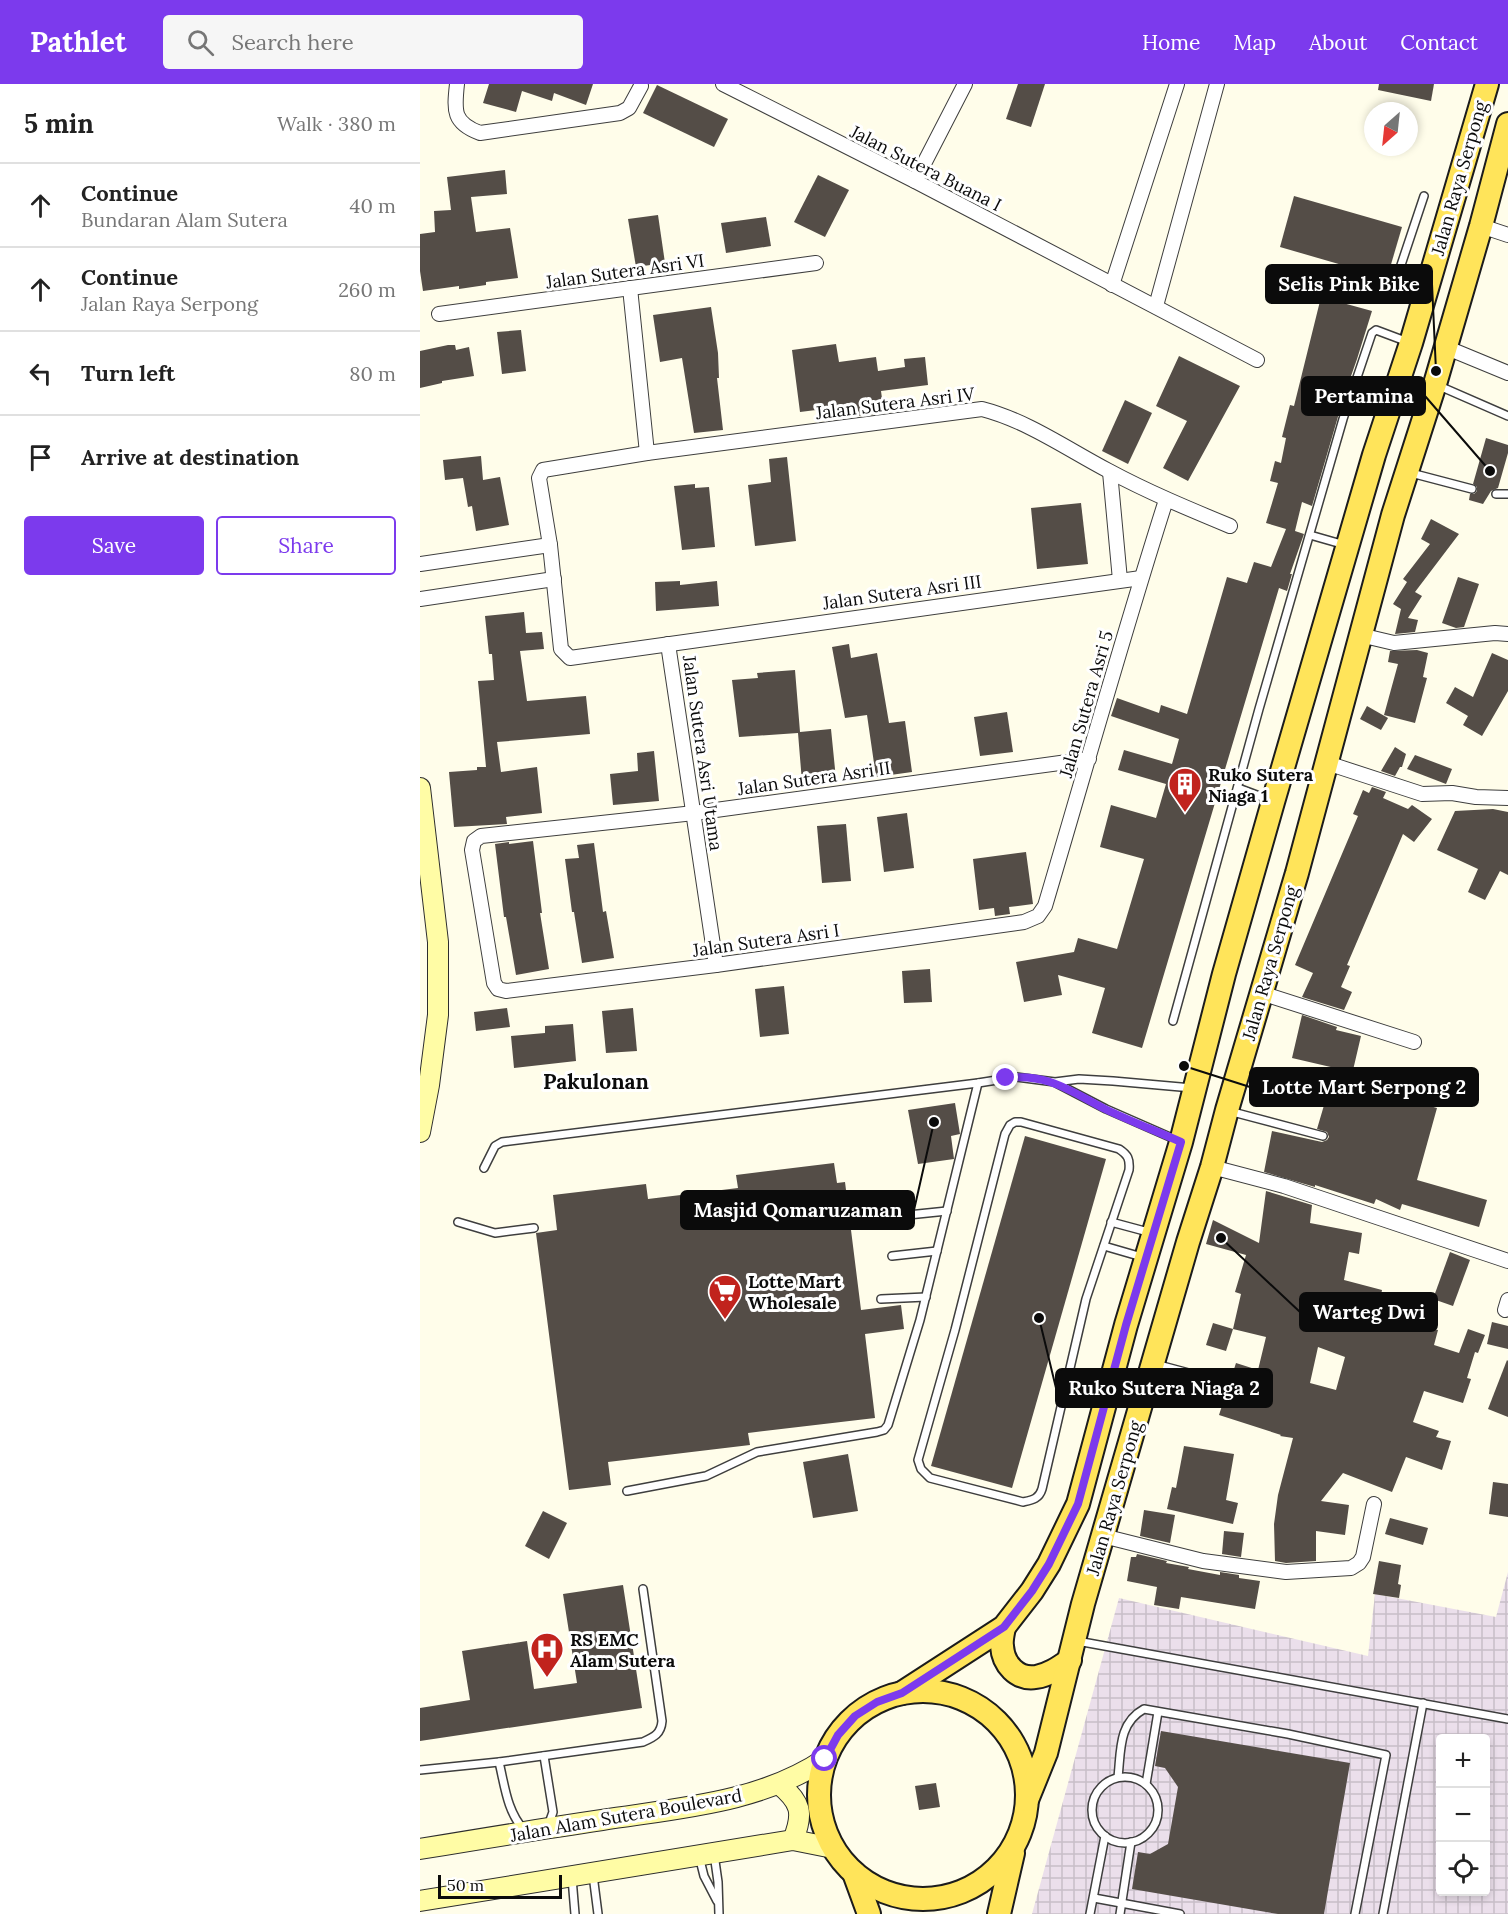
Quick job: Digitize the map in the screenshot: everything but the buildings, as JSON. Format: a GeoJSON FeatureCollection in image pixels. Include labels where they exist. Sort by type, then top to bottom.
{"type":"FeatureCollection","features":[{"type":"Feature","properties":{"kind":"main road","name":"Jalan Raya Serpong"},"geometry":{"type":"LineString","coordinates":[[902,1693],[1004,1627],[1032,1591],[1049,1564],[1078,1504],[1126,1325],[1181,1142],[1224,974],[1273,802],[1374,455],[1411,343],[1487,84]]}},
{"type":"Feature","properties":{"kind":"main road","name":"Jalan Raya Serpong"},"geometry":{"type":"LineString","coordinates":[[1027,1800],[1046,1753],[1103,1536],[1212,1167],[1327,762],[1406,471],[1435,384],[1508,124]]}},
{"type":"Feature","properties":{"kind":"main road"},"geometry":{"type":"LineString","coordinates":[[420,788],[438,942],[438,1015],[420,1132]]}},
{"type":"Feature","properties":{"kind":"main road"},"geometry":{"type":"LineString","coordinates":[[1004,1627],[1001,1645],[1004,1659],[1011,1669],[1021,1676],[1034,1677],[1048,1673],[1072,1650]]}},
{"type":"Feature","properties":{"kind":"main road"},"geometry":{"type":"LineString","coordinates":[[999,1914],[1014,1846],[1024,1824],[1027,1800],[1024,1769],[1011,1740],[990,1717],[964,1700],[933,1692],[902,1693],[877,1702],[855,1716],[838,1735],[825,1759],[819,1781],[819,1804],[824,1827],[833,1848],[854,1873],[880,1890],[910,1898],[941,1898],[970,1888],[996,1870],[1014,1846]]}},
{"type":"Feature","properties":{"kind":"main road","name":"Jalan Alam Sutera Boulevard"},"geometry":{"type":"LineString","coordinates":[[420,1849],[718,1803],[779,1784],[806,1772],[825,1759]]}},
{"type":"Feature","properties":{"kind":"main road"},"geometry":{"type":"LineString","coordinates":[[779,1784],[793,1796],[799,1809],[798,1827],[793,1840]]}},
{"type":"Feature","properties":{"kind":"main road"},"geometry":{"type":"LineString","coordinates":[[420,1901],[793,1840],[833,1848]]}},
{"type":"Feature","properties":{"kind":"main road"},"geometry":{"type":"LineString","coordinates":[[854,1873],[870,1914]]}},
{"type":"Feature","properties":{"kind":"street"},"geometry":{"type":"LineString","coordinates":[[457,84],[455,102],[458,120],[469,129],[480,133],[620,113],[629,108],[641,86]]}},
{"type":"Feature","properties":{"kind":"street","name":"Jalan Sutera Buana I"},"geometry":{"type":"LineString","coordinates":[[723,84],[1257,360]]}},
{"type":"Feature","properties":{"kind":"street"},"geometry":{"type":"LineString","coordinates":[[915,182],[965,84]]}},
{"type":"Feature","properties":{"kind":"street"},"geometry":{"type":"LineString","coordinates":[[1112,285],[1177,84]]}},
{"type":"Feature","properties":{"kind":"street"},"geometry":{"type":"LineString","coordinates":[[1156,306],[1217,84]]}},
{"type":"Feature","properties":{"kind":"street"},"geometry":{"type":"LineString","coordinates":[[1481,226],[1508,235]]}},
{"type":"Feature","properties":{"kind":"street","name":"Jalan Sutera Asri VI"},"geometry":{"type":"LineString","coordinates":[[440,314],[816,263]]}},
{"type":"Feature","properties":{"kind":"street"},"geometry":{"type":"LineString","coordinates":[[630,288],[647,453]]}},
{"type":"Feature","properties":{"kind":"street"},"geometry":{"type":"LineString","coordinates":[[1444,347],[1508,373]]}},
{"type":"Feature","properties":{"kind":"street","name":"Jalan Sutera Asri IV"},"geometry":{"type":"LineString","coordinates":[[647,453],[982,409],[1017,420],[1110,472],[1166,500],[1230,526]]}},
{"type":"Feature","properties":{"kind":"street","name":"Jalan Sutera Asri Utama"},"geometry":{"type":"LineString","coordinates":[[647,453],[541,472],[539,480],[550,545],[561,649],[566,656],[574,659],[668,644],[716,965]]}},
{"type":"Feature","properties":{"kind":"street"},"geometry":{"type":"LineString","coordinates":[[1110,472],[1120,580]]}},
{"type":"Feature","properties":{"kind":"street","name":"Jalan Sutera Asri 5"},"geometry":{"type":"LineString","coordinates":[[1038,916],[1045,906],[1166,500]]}},
{"type":"Feature","properties":{"kind":"street"},"geometry":{"type":"LineString","coordinates":[[420,564],[550,545]]}},
{"type":"Feature","properties":{"kind":"street","name":"Jalan Sutera Asri III"},"geometry":{"type":"LineString","coordinates":[[668,644],[1141,578]]}},
{"type":"Feature","properties":{"kind":"street"},"geometry":{"type":"LineString","coordinates":[[420,598],[554,579]]}},
{"type":"Feature","properties":{"kind":"street"},"geometry":{"type":"LineString","coordinates":[[1360,635],[1394,643],[1495,633],[1508,634]]}},
{"type":"Feature","properties":{"kind":"street","name":"Jalan Sutera Asri II"},"geometry":{"type":"LineString","coordinates":[[498,989],[494,983],[472,850],[474,842],[481,836],[694,813],[1089,759]]}},
{"type":"Feature","properties":{"kind":"street"},"geometry":{"type":"LineString","coordinates":[[1327,762],[1422,794],[1452,793],[1476,797],[1508,798]]}},
{"type":"Feature","properties":{"kind":"street","name":"Jalan Sutera Asri I"},"geometry":{"type":"LineString","coordinates":[[498,989],[506,991],[716,965],[1012,923],[1038,916]]}},
{"type":"Feature","properties":{"kind":"street"},"geometry":{"type":"LineString","coordinates":[[1261,993],[1414,1042]]}},
{"type":"Feature","properties":{"kind":"street"},"geometry":{"type":"LineString","coordinates":[[1212,1167],[1284,1186],[1508,1261]]}},
{"type":"Feature","properties":{"kind":"street"},"geometry":{"type":"LineString","coordinates":[[1103,1536],[1203,1561],[1286,1572],[1352,1568],[1363,1557],[1374,1504]]}},
{"type":"Feature","properties":{"kind":"lane"},"geometry":{"type":"LineString","coordinates":[[1424,196],[1397,278],[1404,284],[1427,290]]}},
{"type":"Feature","properties":{"kind":"lane"},"geometry":{"type":"LineString","coordinates":[[1173,1020],[1259,709],[1343,419],[1372,333],[1376,330],[1411,343]]}},
{"type":"Feature","properties":{"kind":"lane"},"geometry":{"type":"LineString","coordinates":[[1435,384],[1508,416]]}},
{"type":"Feature","properties":{"kind":"lane"},"geometry":{"type":"LineString","coordinates":[[1406,471],[1472,489]]}},
{"type":"Feature","properties":{"kind":"lane"},"geometry":{"type":"LineString","coordinates":[[1496,495],[1508,494]]}},
{"type":"Feature","properties":{"kind":"lane"},"geometry":{"type":"LineString","coordinates":[[1310,535],[1348,546]]}},
{"type":"Feature","properties":{"kind":"lane"},"geometry":{"type":"LineString","coordinates":[[1238,788],[1273,802]]}},
{"type":"Feature","properties":{"kind":"lane"},"geometry":{"type":"LineString","coordinates":[[484,1168],[495,1146],[502,1142],[1016,1077],[1055,1082],[1079,1079],[1194,1088]]}},
{"type":"Feature","properties":{"kind":"lane"},"geometry":{"type":"LineString","coordinates":[[1055,1082],[1106,1109],[1181,1142]]}},
{"type":"Feature","properties":{"kind":"lane"},"geometry":{"type":"LineString","coordinates":[[627,1491],[706,1476],[757,1452],[884,1430],[890,1420],[926,1298],[978,1083]]}},
{"type":"Feature","properties":{"kind":"lane"},"geometry":{"type":"LineString","coordinates":[[1227,1110],[1323,1136]]}},
{"type":"Feature","properties":{"kind":"lane"},"geometry":{"type":"LineString","coordinates":[[1021,1122],[1119,1149],[1126,1153],[1130,1160],[1129,1170],[1111,1222],[1086,1299],[1040,1495],[1036,1499],[1023,1502],[930,1478],[921,1469],[918,1460],[955,1330],[1005,1134],[1010,1125],[1021,1122]]}},
{"type":"Feature","properties":{"kind":"lane"},"geometry":{"type":"LineString","coordinates":[[879,1218],[947,1211]]}},
{"type":"Feature","properties":{"kind":"lane"},"geometry":{"type":"LineString","coordinates":[[458,1222],[495,1233],[534,1228]]}},
{"type":"Feature","properties":{"kind":"lane"},"geometry":{"type":"LineString","coordinates":[[1111,1222],[1154,1234]]}},
{"type":"Feature","properties":{"kind":"lane"},"geometry":{"type":"LineString","coordinates":[[1104,1246],[1147,1258]]}},
{"type":"Feature","properties":{"kind":"lane"},"geometry":{"type":"LineString","coordinates":[[892,1257],[937,1251]]}},
{"type":"Feature","properties":{"kind":"lane"},"geometry":{"type":"LineString","coordinates":[[881,1299],[926,1298]]}},
{"type":"Feature","properties":{"kind":"lane"},"geometry":{"type":"LineString","coordinates":[[1153,1363],[1211,1379]]}},
{"type":"Feature","properties":{"kind":"lane"},"geometry":{"type":"LineString","coordinates":[[420,1770],[499,1762],[643,1742],[660,1732],[662,1721],[643,1589]]}},
{"type":"Feature","properties":{"kind":"lane"},"geometry":{"type":"LineString","coordinates":[[1072,1650],[1423,1703],[1508,1719]]}},
{"type":"Feature","properties":{"kind":"lane"},"geometry":{"type":"LineString","coordinates":[[1383,1914],[1423,1703]]}},
{"type":"Feature","properties":{"kind":"lane"},"geometry":{"type":"LineString","coordinates":[[1118,1777],[1123,1731],[1129,1721],[1144,1709],[1288,1734],[1386,1755],[1355,1914]]}},
{"type":"Feature","properties":{"kind":"lane"},"geometry":{"type":"LineString","coordinates":[[1146,1784],[1158,1712]]}},
{"type":"Feature","properties":{"kind":"lane"},"geometry":{"type":"LineString","coordinates":[[544,1756],[553,1812],[547,1828]]}},
{"type":"Feature","properties":{"kind":"lane"},"geometry":{"type":"LineString","coordinates":[[499,1762],[509,1807],[516,1822],[526,1832]]}},
{"type":"Feature","properties":{"kind":"lane"},"geometry":{"type":"LineString","coordinates":[[1118,1777],[1138,1779],[1146,1784],[1156,1798],[1158,1814],[1156,1822],[1146,1835],[1131,1842],[1122,1843],[1105,1836],[1094,1821],[1093,1803],[1102,1786],[1118,1777]]}},
{"type":"Feature","properties":{"kind":"lane"},"geometry":{"type":"LineString","coordinates":[[1090,1914],[1105,1836]]}},
{"type":"Feature","properties":{"kind":"lane"},"geometry":{"type":"LineString","coordinates":[[1120,1914],[1131,1842]]}},
{"type":"Feature","properties":{"kind":"lane"},"geometry":{"type":"LineString","coordinates":[[706,1855],[719,1914]]}},
{"type":"Feature","properties":{"kind":"lane"},"geometry":{"type":"LineString","coordinates":[[706,1855],[704,1876],[718,1903]]}},
{"type":"Feature","properties":{"kind":"lane"},"geometry":{"type":"LineString","coordinates":[[593,1873],[597,1914]]}},
{"type":"Feature","properties":{"kind":"lane"},"geometry":{"type":"LineString","coordinates":[[572,1876],[575,1914]]}},
{"type":"Feature","properties":{"kind":"lane"},"geometry":{"type":"LineString","coordinates":[[1094,1898],[1180,1914]]}},
{"type":"Feature","properties":{"kind":"shaded area"},"geometry":{"type":"Polygon","coordinates":[[[1508,1572],[1508,1914],[1032,1914],[1119,1598],[1368,1656],[1375,1594],[1496,1617],[1508,1572]]]}},
{"type":"Feature","properties":{"kind":"place","name":"Selis Pink Bike"},"geometry":{"type":"Point","coordinates":[1436,371]}},
{"type":"Feature","properties":{"kind":"place","name":"Pertamina"},"geometry":{"type":"Point","coordinates":[1490,471]}},
{"type":"Feature","properties":{"kind":"place","name":"Ruko Sutera Niaga 1"},"geometry":{"type":"Point","coordinates":[1185,813]}},
{"type":"Feature","properties":{"kind":"place","name":"Lotte Mart Serpong 2"},"geometry":{"type":"Point","coordinates":[1184,1066]}},
{"type":"Feature","properties":{"kind":"place","name":"Masjid Qomaruzaman"},"geometry":{"type":"Point","coordinates":[934,1122]}},
{"type":"Feature","properties":{"kind":"place","name":"Warteg Dwi"},"geometry":{"type":"Point","coordinates":[1221,1238]}},
{"type":"Feature","properties":{"kind":"place","name":"Ruko Sutera Niaga 2"},"geometry":{"type":"Point","coordinates":[1039,1318]}},
{"type":"Feature","properties":{"kind":"place","name":"Lotte Mart Wholesale"},"geometry":{"type":"Point","coordinates":[725,1320]}},
{"type":"Feature","properties":{"kind":"place","name":"RS EMC Alam Sutera"},"geometry":{"type":"Point","coordinates":[547,1678]}},
{"type":"Feature","properties":{"kind":"district","name":"Pakulonan"},"geometry":{"type":"Point","coordinates":[596,1081]}},
{"type":"Feature","properties":{"kind":"route"},"geometry":{"type":"LineString","coordinates":[[825,1759],[838,1735],[855,1716],[877,1702],[902,1693],[1004,1627],[1032,1591],[1049,1564],[1078,1504],[1126,1325],[1181,1142],[1106,1109],[1055,1082],[1026,1077],[1006,1078]]}}]}
